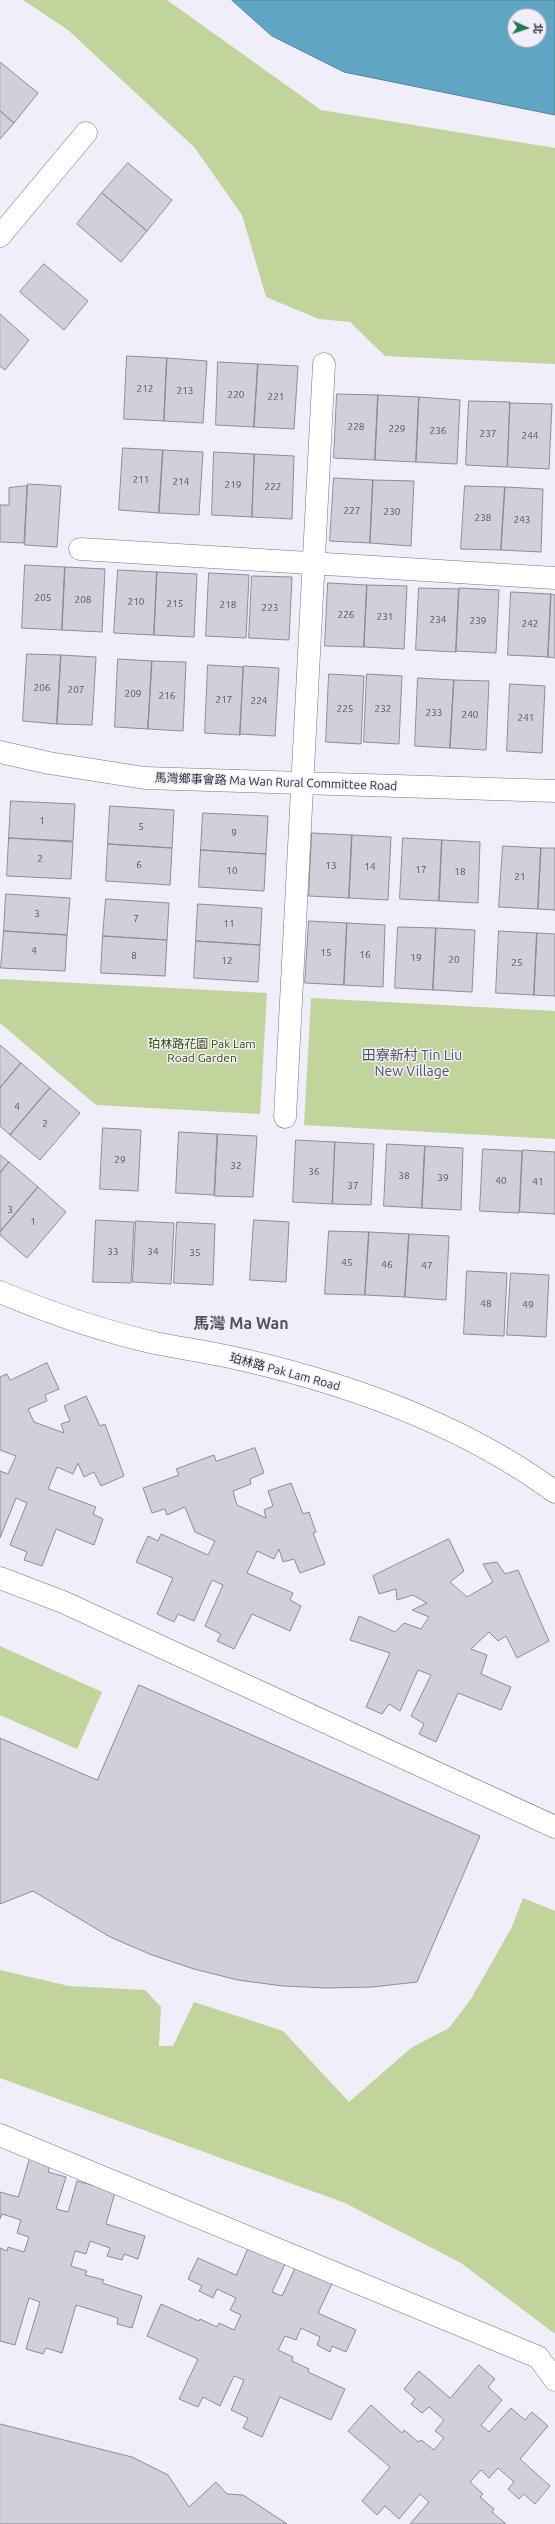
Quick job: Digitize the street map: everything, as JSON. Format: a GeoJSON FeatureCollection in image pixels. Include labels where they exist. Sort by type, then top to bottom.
{"type":"FeatureCollection","features":[{"type":"Feature","properties":{"kind":"street"},"geometry":{"type":"LineString","coordinates":[[0,236],[86,134]]}},
{"type":"Feature","properties":{"kind":"street"},"geometry":{"type":"LineString","coordinates":[[285,1117],[324,364]]}},
{"type":"Feature","properties":{"kind":"street"},"geometry":{"type":"LineString","coordinates":[[80,549],[555,578]]}},
{"type":"Feature","properties":{"kind":"street","name":"馬灣鄉事會路 Ma Wan Rural Committee Road"},"geometry":{"type":"LineString","coordinates":[[0,752],[49,764],[145,778],[555,791]]}},
{"type":"Feature","properties":{"kind":"street","name":"珀林路 Pak Lam Road"},"geometry":{"type":"LineString","coordinates":[[0,1292],[39,1308],[105,1330],[155,1343],[244,1360],[364,1394],[425,1418],[513,1465],[555,1492]]}},
{"type":"Feature","properties":{"kind":"street"},"geometry":{"type":"LineString","coordinates":[[0,1578],[64,1602],[555,1827]]}},
{"type":"Feature","properties":{"kind":"street"},"geometry":{"type":"LineString","coordinates":[[0,2134],[538,2357],[555,2380]]}},
{"type":"Feature","properties":{"kind":"green space"},"geometry":{"type":"Polygon","coordinates":[[[23,0],[167,0],[321,110],[555,148],[555,364],[385,356],[350,322],[319,319],[266,297],[242,215],[195,148],[68,30],[23,0]]]}},
{"type":"Feature","properties":{"kind":"green space","name":"珀林路花園 Pak Lam Road Garden"},"geometry":{"type":"Polygon","coordinates":[[[0,979],[267,993],[260,1114],[96,1105],[0,1023],[0,979]]]}},
{"type":"Feature","properties":{"kind":"green space"},"geometry":{"type":"Polygon","coordinates":[[[311,998],[555,1011],[555,1139],[304,1125],[311,998]]]}},
{"type":"Feature","properties":{"kind":"green space"},"geometry":{"type":"Polygon","coordinates":[[[0,1646],[102,1692],[77,1749],[0,1715],[0,1646]]]}},
{"type":"Feature","properties":{"kind":"green space"},"geometry":{"type":"Polygon","coordinates":[[[523,1898],[555,1911],[555,2334],[461,2263],[345,2203],[0,2078],[0,1970],[69,1986],[145,1990],[161,2007],[159,2046],[173,2046],[194,2002],[283,2031],[349,2102],[411,2048],[449,2028],[471,1999],[512,1927],[523,1898]]]}},
{"type":"Feature","properties":{"kind":"water"},"geometry":{"type":"Polygon","coordinates":[[[232,0],[555,0],[555,115],[344,72],[272,36],[232,0]]]}},
{"type":"Feature","properties":{"kind":"building"},"geometry":{"type":"Polygon","coordinates":[[[0,62],[38,93],[14,123],[0,111],[0,62]]]}},
{"type":"Feature","properties":{"kind":"building"},"geometry":{"type":"Polygon","coordinates":[[[0,111],[14,123],[0,139],[0,111]]]}},
{"type":"Feature","properties":{"kind":"building"},"geometry":{"type":"Polygon","coordinates":[[[128,163],[172,200],[147,231],[102,193],[128,163]]]}},
{"type":"Feature","properties":{"kind":"building"},"geometry":{"type":"Polygon","coordinates":[[[102,193],[147,231],[121,262],[77,224],[102,193]]]}},
{"type":"Feature","properties":{"kind":"building"},"geometry":{"type":"Polygon","coordinates":[[[44,264],[88,301],[64,330],[20,292],[44,264]]]}},
{"type":"Feature","properties":{"kind":"building"},"geometry":{"type":"Polygon","coordinates":[[[0,314],[29,340],[5,370],[0,366],[0,314]]]}},
{"type":"Feature","properties":{"kind":"building"},"geometry":{"type":"Polygon","coordinates":[[[127,356],[167,358],[164,421],[124,419],[127,356]]]}},
{"type":"Feature","properties":{"kind":"building"},"geometry":{"type":"Polygon","coordinates":[[[167,358],[207,361],[203,423],[164,421],[167,358]]]}},
{"type":"Feature","properties":{"kind":"building"},"geometry":{"type":"Polygon","coordinates":[[[218,362],[258,364],[254,427],[216,425],[218,362]]]}},
{"type":"Feature","properties":{"kind":"building"},"geometry":{"type":"Polygon","coordinates":[[[258,364],[298,366],[294,429],[254,427],[258,364]]]}},
{"type":"Feature","properties":{"kind":"building"},"geometry":{"type":"Polygon","coordinates":[[[337,394],[378,395],[375,460],[334,458],[337,394]]]}},
{"type":"Feature","properties":{"kind":"building"},"geometry":{"type":"Polygon","coordinates":[[[378,395],[419,397],[416,462],[375,460],[378,395]]]}},
{"type":"Feature","properties":{"kind":"building"},"geometry":{"type":"Polygon","coordinates":[[[419,397],[460,400],[457,464],[416,462],[419,397]]]}},
{"type":"Feature","properties":{"kind":"building"},"geometry":{"type":"Polygon","coordinates":[[[469,401],[510,402],[507,467],[466,465],[469,401]]]}},
{"type":"Feature","properties":{"kind":"building"},"geometry":{"type":"Polygon","coordinates":[[[510,403],[552,404],[549,469],[508,467],[510,403]]]}},
{"type":"Feature","properties":{"kind":"building"},"geometry":{"type":"Polygon","coordinates":[[[123,448],[163,450],[159,513],[119,510],[123,448]]]}},
{"type":"Feature","properties":{"kind":"building"},"geometry":{"type":"Polygon","coordinates":[[[163,450],[203,452],[199,515],[159,513],[163,450]]]}},
{"type":"Feature","properties":{"kind":"building"},"geometry":{"type":"Polygon","coordinates":[[[214,452],[254,454],[252,517],[212,515],[214,452]]]}},
{"type":"Feature","properties":{"kind":"building"},"geometry":{"type":"Polygon","coordinates":[[[255,454],[294,456],[292,519],[252,517],[255,454]]]}},
{"type":"Feature","properties":{"kind":"building"},"geometry":{"type":"Polygon","coordinates":[[[334,478],[373,480],[370,543],[330,541],[334,478]]]}},
{"type":"Feature","properties":{"kind":"building"},"geometry":{"type":"Polygon","coordinates":[[[373,480],[414,481],[411,546],[370,543],[373,480]]]}},
{"type":"Feature","properties":{"kind":"building"},"geometry":{"type":"Polygon","coordinates":[[[28,484],[61,486],[57,547],[25,545],[28,484]]]}},
{"type":"Feature","properties":{"kind":"building"},"geometry":{"type":"Polygon","coordinates":[[[27,486],[24,543],[0,542],[0,505],[9,505],[9,488],[27,486]]]}},
{"type":"Feature","properties":{"kind":"building"},"geometry":{"type":"Polygon","coordinates":[[[465,486],[505,487],[501,550],[461,549],[465,486]]]}},
{"type":"Feature","properties":{"kind":"building"},"geometry":{"type":"Polygon","coordinates":[[[505,487],[543,489],[541,552],[501,550],[505,487]]]}},
{"type":"Feature","properties":{"kind":"building"},"geometry":{"type":"Polygon","coordinates":[[[25,565],[65,567],[62,630],[22,628],[25,565]]]}},
{"type":"Feature","properties":{"kind":"building"},"geometry":{"type":"Polygon","coordinates":[[[65,567],[105,569],[102,632],[62,630],[65,567]]]}},
{"type":"Feature","properties":{"kind":"building"},"geometry":{"type":"Polygon","coordinates":[[[118,570],[157,572],[154,635],[114,633],[118,570]]]}},
{"type":"Feature","properties":{"kind":"building"},"geometry":{"type":"Polygon","coordinates":[[[157,572],[197,574],[194,637],[154,635],[157,572]]]}},
{"type":"Feature","properties":{"kind":"building"},"geometry":{"type":"Polygon","coordinates":[[[209,573],[249,575],[246,638],[206,636],[209,573]]]}},
{"type":"Feature","properties":{"kind":"building"},"geometry":{"type":"Polygon","coordinates":[[[252,576],[292,577],[289,640],[249,638],[252,576]]]}},
{"type":"Feature","properties":{"kind":"building"},"geometry":{"type":"Polygon","coordinates":[[[328,583],[367,585],[364,647],[325,646],[328,583]]]}},
{"type":"Feature","properties":{"kind":"building"},"geometry":{"type":"Polygon","coordinates":[[[367,585],[407,586],[404,649],[364,647],[367,585]]]}},
{"type":"Feature","properties":{"kind":"building"},"geometry":{"type":"Polygon","coordinates":[[[419,588],[459,589],[456,652],[416,650],[419,588]]]}},
{"type":"Feature","properties":{"kind":"building"},"geometry":{"type":"Polygon","coordinates":[[[459,588],[499,590],[496,653],[456,651],[459,588]]]}},
{"type":"Feature","properties":{"kind":"building"},"geometry":{"type":"Polygon","coordinates":[[[511,592],[551,594],[548,657],[508,655],[511,592]]]}},
{"type":"Feature","properties":{"kind":"building"},"geometry":{"type":"Polygon","coordinates":[[[551,594],[555,595],[555,658],[548,657],[551,594]]]}},
{"type":"Feature","properties":{"kind":"building"},"geometry":{"type":"Polygon","coordinates":[[[27,654],[61,655],[57,724],[23,721],[27,654]]]}},
{"type":"Feature","properties":{"kind":"building"},"geometry":{"type":"Polygon","coordinates":[[[61,655],[96,657],[92,725],[57,724],[61,655]]]}},
{"type":"Feature","properties":{"kind":"building"},"geometry":{"type":"Polygon","coordinates":[[[118,659],[152,661],[148,729],[115,727],[118,659]]]}},
{"type":"Feature","properties":{"kind":"building"},"geometry":{"type":"Polygon","coordinates":[[[152,661],[186,662],[183,731],[148,729],[152,661]]]}},
{"type":"Feature","properties":{"kind":"building"},"geometry":{"type":"Polygon","coordinates":[[[208,665],[243,667],[240,735],[205,733],[208,665]]]}},
{"type":"Feature","properties":{"kind":"building"},"geometry":{"type":"Polygon","coordinates":[[[244,666],[279,668],[275,736],[240,734],[244,666]]]}},
{"type":"Feature","properties":{"kind":"building"},"geometry":{"type":"Polygon","coordinates":[[[329,674],[364,676],[361,744],[326,742],[329,674]]]}},
{"type":"Feature","properties":{"kind":"building"},"geometry":{"type":"Polygon","coordinates":[[[367,674],[402,676],[399,744],[364,742],[367,674]]]}},
{"type":"Feature","properties":{"kind":"building"},"geometry":{"type":"Polygon","coordinates":[[[418,678],[454,680],[450,748],[415,746],[418,678]]]}},
{"type":"Feature","properties":{"kind":"building"},"geometry":{"type":"Polygon","coordinates":[[[454,680],[489,681],[486,750],[450,748],[454,680]]]}},
{"type":"Feature","properties":{"kind":"building"},"geometry":{"type":"Polygon","coordinates":[[[510,684],[545,686],[542,753],[507,751],[510,684]]]}},
{"type":"Feature","properties":{"kind":"building"},"geometry":{"type":"Polygon","coordinates":[[[11,801],[75,804],[73,841],[9,838],[11,801]]]}},
{"type":"Feature","properties":{"kind":"building"},"geometry":{"type":"Polygon","coordinates":[[[110,806],[174,810],[172,848],[108,844],[110,806]]]}},
{"type":"Feature","properties":{"kind":"building"},"geometry":{"type":"Polygon","coordinates":[[[203,813],[268,816],[266,854],[201,850],[203,813]]]}},
{"type":"Feature","properties":{"kind":"building"},"geometry":{"type":"Polygon","coordinates":[[[312,833],[352,835],[349,898],[309,896],[312,833]]]}},
{"type":"Feature","properties":{"kind":"building"},"geometry":{"type":"Polygon","coordinates":[[[352,835],[391,837],[388,900],[349,898],[352,835]]]}},
{"type":"Feature","properties":{"kind":"building"},"geometry":{"type":"Polygon","coordinates":[[[9,838],[73,842],[71,879],[7,876],[9,838]]]}},
{"type":"Feature","properties":{"kind":"building"},"geometry":{"type":"Polygon","coordinates":[[[403,838],[442,840],[439,901],[400,899],[403,838]]]}},
{"type":"Feature","properties":{"kind":"building"},"geometry":{"type":"Polygon","coordinates":[[[442,840],[480,842],[478,903],[439,901],[442,840]]]}},
{"type":"Feature","properties":{"kind":"building"},"geometry":{"type":"Polygon","coordinates":[[[108,844],[172,848],[170,885],[106,881],[108,844]]]}},
{"type":"Feature","properties":{"kind":"building"},"geometry":{"type":"Polygon","coordinates":[[[503,846],[541,848],[538,909],[499,907],[503,846]]]}},
{"type":"Feature","properties":{"kind":"building"},"geometry":{"type":"Polygon","coordinates":[[[541,848],[555,848],[555,910],[538,909],[541,848]]]}},
{"type":"Feature","properties":{"kind":"building"},"geometry":{"type":"Polygon","coordinates":[[[201,850],[266,854],[264,891],[199,887],[201,850]]]}},
{"type":"Feature","properties":{"kind":"building"},"geometry":{"type":"Polygon","coordinates":[[[6,894],[70,898],[67,935],[4,931],[6,894]]]}},
{"type":"Feature","properties":{"kind":"building"},"geometry":{"type":"Polygon","coordinates":[[[106,899],[169,903],[167,940],[103,936],[106,899]]]}},
{"type":"Feature","properties":{"kind":"building"},"geometry":{"type":"Polygon","coordinates":[[[198,904],[262,908],[260,945],[196,941],[198,904]]]}},
{"type":"Feature","properties":{"kind":"building"},"geometry":{"type":"Polygon","coordinates":[[[309,921],[347,923],[344,985],[305,983],[309,921]]]}},
{"type":"Feature","properties":{"kind":"building"},"geometry":{"type":"Polygon","coordinates":[[[347,923],[385,925],[383,987],[344,985],[347,923]]]}},
{"type":"Feature","properties":{"kind":"building"},"geometry":{"type":"Polygon","coordinates":[[[398,927],[436,928],[433,990],[395,988],[398,927]]]}},
{"type":"Feature","properties":{"kind":"building"},"geometry":{"type":"Polygon","coordinates":[[[436,928],[475,930],[472,992],[433,990],[436,928]]]}},
{"type":"Feature","properties":{"kind":"building"},"geometry":{"type":"Polygon","coordinates":[[[4,931],[67,935],[65,971],[1,968],[4,931]]]}},
{"type":"Feature","properties":{"kind":"building"},"geometry":{"type":"Polygon","coordinates":[[[499,931],[537,933],[534,995],[496,993],[499,931]]]}},
{"type":"Feature","properties":{"kind":"building"},"geometry":{"type":"Polygon","coordinates":[[[537,933],[555,934],[555,996],[534,995],[537,933]]]}},
{"type":"Feature","properties":{"kind":"building"},"geometry":{"type":"Polygon","coordinates":[[[103,936],[167,940],[165,976],[101,973],[103,936]]]}},
{"type":"Feature","properties":{"kind":"building"},"geometry":{"type":"Polygon","coordinates":[[[196,941],[260,945],[258,982],[194,978],[196,941]]]}},
{"type":"Feature","properties":{"kind":"building"},"geometry":{"type":"Polygon","coordinates":[[[0,1045],[21,1063],[0,1088],[0,1045]]]}},
{"type":"Feature","properties":{"kind":"building"},"geometry":{"type":"Polygon","coordinates":[[[21,1063],[50,1088],[10,1135],[0,1126],[0,1088],[21,1063]]]}},
{"type":"Feature","properties":{"kind":"building"},"geometry":{"type":"Polygon","coordinates":[[[50,1088],[80,1113],[40,1160],[10,1135],[50,1088]]]}},
{"type":"Feature","properties":{"kind":"building"},"geometry":{"type":"Polygon","coordinates":[[[103,1128],[141,1130],[138,1191],[100,1189],[103,1128]]]}},
{"type":"Feature","properties":{"kind":"building"},"geometry":{"type":"Polygon","coordinates":[[[179,1132],[217,1134],[214,1195],[176,1193],[179,1132]]]}},
{"type":"Feature","properties":{"kind":"building"},"geometry":{"type":"Polygon","coordinates":[[[218,1134],[257,1136],[253,1197],[215,1196],[218,1134]]]}},
{"type":"Feature","properties":{"kind":"building"},"geometry":{"type":"Polygon","coordinates":[[[296,1140],[335,1142],[332,1204],[293,1202],[296,1140]]]}},
{"type":"Feature","properties":{"kind":"building"},"geometry":{"type":"Polygon","coordinates":[[[335,1142],[374,1144],[371,1205],[333,1204],[335,1142]]]}},
{"type":"Feature","properties":{"kind":"building"},"geometry":{"type":"Polygon","coordinates":[[[387,1144],[425,1146],[422,1208],[384,1206],[387,1144]]]}},
{"type":"Feature","properties":{"kind":"building"},"geometry":{"type":"Polygon","coordinates":[[[425,1146],[463,1148],[461,1210],[422,1208],[425,1146]]]}},
{"type":"Feature","properties":{"kind":"building"},"geometry":{"type":"Polygon","coordinates":[[[483,1149],[522,1151],[519,1213],[480,1211],[483,1149]]]}},
{"type":"Feature","properties":{"kind":"building"},"geometry":{"type":"Polygon","coordinates":[[[523,1150],[555,1152],[555,1214],[520,1212],[523,1150]]]}},
{"type":"Feature","properties":{"kind":"building"},"geometry":{"type":"Polygon","coordinates":[[[0,1155],[9,1162],[0,1173],[0,1155]]]}},
{"type":"Feature","properties":{"kind":"building"},"geometry":{"type":"Polygon","coordinates":[[[9,1162],[38,1187],[0,1232],[0,1173],[9,1162]]]}},
{"type":"Feature","properties":{"kind":"building"},"geometry":{"type":"Polygon","coordinates":[[[38,1187],[66,1212],[27,1258],[0,1235],[0,1232],[38,1187]]]}},
{"type":"Feature","properties":{"kind":"building"},"geometry":{"type":"Polygon","coordinates":[[[96,1220],[134,1222],[131,1283],[93,1282],[96,1220]]]}},
{"type":"Feature","properties":{"kind":"building"},"geometry":{"type":"Polygon","coordinates":[[[254,1220],[289,1222],[286,1282],[250,1280],[254,1220]]]}},
{"type":"Feature","properties":{"kind":"building"},"geometry":{"type":"Polygon","coordinates":[[[136,1221],[174,1223],[171,1284],[133,1282],[136,1221]]]}},
{"type":"Feature","properties":{"kind":"building"},"geometry":{"type":"Polygon","coordinates":[[[177,1222],[215,1224],[213,1285],[174,1283],[177,1222]]]}},
{"type":"Feature","properties":{"kind":"building"},"geometry":{"type":"Polygon","coordinates":[[[329,1231],[369,1232],[365,1295],[325,1294],[329,1231]]]}},
{"type":"Feature","properties":{"kind":"building"},"geometry":{"type":"Polygon","coordinates":[[[369,1232],[409,1234],[405,1297],[365,1295],[369,1232]]]}},
{"type":"Feature","properties":{"kind":"building"},"geometry":{"type":"Polygon","coordinates":[[[409,1234],[449,1236],[446,1300],[405,1297],[409,1234]]]}},
{"type":"Feature","properties":{"kind":"building"},"geometry":{"type":"Polygon","coordinates":[[[467,1271],[507,1273],[504,1336],[464,1334],[467,1271]]]}},
{"type":"Feature","properties":{"kind":"building"},"geometry":{"type":"Polygon","coordinates":[[[511,1273],[549,1275],[546,1337],[507,1335],[511,1273]]]}},
{"type":"Feature","properties":{"kind":"building"},"geometry":{"type":"Polygon","coordinates":[[[47,1363],[59,1389],[45,1395],[47,1401],[28,1409],[34,1422],[64,1433],[61,1424],[70,1421],[64,1406],[86,1396],[100,1426],[105,1424],[124,1476],[101,1486],[94,1472],[84,1477],[78,1463],[73,1474],[57,1467],[48,1489],[96,1507],[93,1514],[103,1519],[94,1545],[56,1529],[42,1566],[24,1560],[27,1552],[10,1545],[27,1503],[16,1498],[0,1538],[0,1471],[8,1474],[16,1456],[0,1450],[0,1377],[7,1374],[10,1380],[47,1363]]]}},
{"type":"Feature","properties":{"kind":"building"},"geometry":{"type":"Polygon","coordinates":[[[255,1448],[264,1473],[250,1479],[251,1484],[233,1491],[237,1505],[266,1518],[264,1510],[273,1506],[268,1491],[291,1483],[303,1514],[309,1512],[316,1532],[313,1533],[325,1564],[300,1573],[294,1559],[283,1562],[279,1549],[274,1559],[257,1551],[247,1573],[293,1593],[290,1600],[301,1606],[290,1631],[252,1614],[234,1649],[217,1641],[221,1634],[205,1626],[223,1585],[212,1580],[194,1621],[178,1614],[174,1622],[157,1614],[173,1578],[136,1562],[148,1536],[158,1541],[161,1534],[208,1555],[215,1541],[195,1532],[185,1507],[167,1515],[165,1509],[152,1513],[143,1488],[179,1475],[176,1469],[214,1455],[216,1461],[255,1448]]]}},
{"type":"Feature","properties":{"kind":"building"},"geometry":{"type":"Polygon","coordinates":[[[449,1539],[464,1571],[450,1582],[467,1597],[493,1582],[483,1564],[497,1562],[505,1574],[518,1570],[549,1641],[517,1658],[506,1636],[498,1641],[489,1632],[471,1649],[487,1655],[481,1674],[511,1687],[501,1710],[458,1693],[436,1742],[419,1734],[424,1724],[411,1716],[431,1675],[418,1670],[400,1711],[389,1704],[382,1714],[366,1707],[390,1653],[350,1640],[359,1616],[395,1632],[404,1623],[421,1629],[429,1617],[412,1610],[427,1603],[413,1595],[397,1600],[396,1589],[379,1594],[373,1576],[449,1539]]]}},
{"type":"Feature","properties":{"kind":"building"},"geometry":{"type":"Polygon","coordinates":[[[139,1685],[480,1836],[417,1982],[372,1987],[327,1988],[283,1986],[238,1980],[194,1969],[152,1955],[110,1937],[33,1891],[0,1904],[0,1738],[97,1780],[139,1685]]]}},
{"type":"Feature","properties":{"kind":"building"},"geometry":{"type":"Polygon","coordinates":[[[31,2155],[51,2162],[48,2172],[66,2177],[56,2209],[68,2212],[77,2181],[95,2186],[99,2176],[118,2182],[106,2224],[145,2236],[138,2259],[124,2254],[122,2260],[107,2256],[110,2248],[90,2241],[86,2254],[75,2251],[71,2266],[87,2271],[85,2275],[104,2280],[102,2283],[142,2296],[132,2328],[117,2324],[118,2318],[76,2305],[62,2353],[46,2348],[43,2354],[26,2349],[40,2302],[29,2298],[15,2345],[0,2341],[0,2248],[7,2251],[8,2247],[24,2252],[29,2237],[17,2233],[21,2220],[2,2214],[0,2219],[0,2192],[18,2197],[31,2155]]]}},
{"type":"Feature","properties":{"kind":"building"},"geometry":{"type":"Polygon","coordinates":[[[254,2235],[286,2262],[272,2292],[282,2296],[296,2266],[337,2273],[318,2313],[356,2330],[346,2352],[332,2346],[330,2352],[317,2345],[320,2337],[301,2328],[296,2340],[285,2336],[278,2350],[293,2357],[292,2361],[309,2369],[308,2372],[345,2389],[331,2420],[280,2397],[262,2437],[243,2428],[248,2418],[231,2410],[244,2380],[234,2376],[220,2406],[203,2397],[198,2407],[179,2399],[198,2359],[147,2336],[161,2304],[199,2321],[200,2319],[217,2327],[219,2323],[234,2330],[241,2315],[230,2310],[236,2298],[217,2289],[213,2298],[199,2291],[202,2286],[188,2279],[198,2258],[236,2275],[254,2235]]]}},
{"type":"Feature","properties":{"kind":"building"},"geometry":{"type":"Polygon","coordinates":[[[479,2365],[495,2379],[488,2387],[502,2400],[481,2425],[489,2432],[511,2408],[525,2420],[532,2412],[548,2426],[520,2459],[550,2486],[535,2504],[524,2494],[519,2499],[508,2489],[514,2482],[498,2468],[489,2478],[481,2470],[470,2482],[483,2494],[480,2497],[494,2509],[492,2512],[506,2524],[410,2524],[429,2502],[420,2494],[399,2519],[385,2506],[377,2515],[362,2501],[390,2467],[348,2431],[371,2405],[402,2433],[404,2430],[418,2442],[421,2440],[434,2450],[444,2438],[435,2431],[444,2420],[429,2407],[422,2413],[411,2404],[415,2399],[404,2389],[419,2371],[450,2398],[479,2365]]]}},
{"type":"Feature","properties":{"kind":"building"},"geometry":{"type":"Polygon","coordinates":[[[0,2424],[132,2457],[168,2475],[189,2507],[216,2482],[227,2494],[243,2495],[287,2524],[0,2524],[0,2424]]]}},
{"type":"Feature","properties":{"kind":"district","name":"田寮新村 Tin Liu New Village"},"geometry":{"type":"Point","coordinates":[412,1064]}},
{"type":"Feature","properties":{"kind":"district","name":"馬灣 Ma Wan"},"geometry":{"type":"Point","coordinates":[241,1324]}}]}
